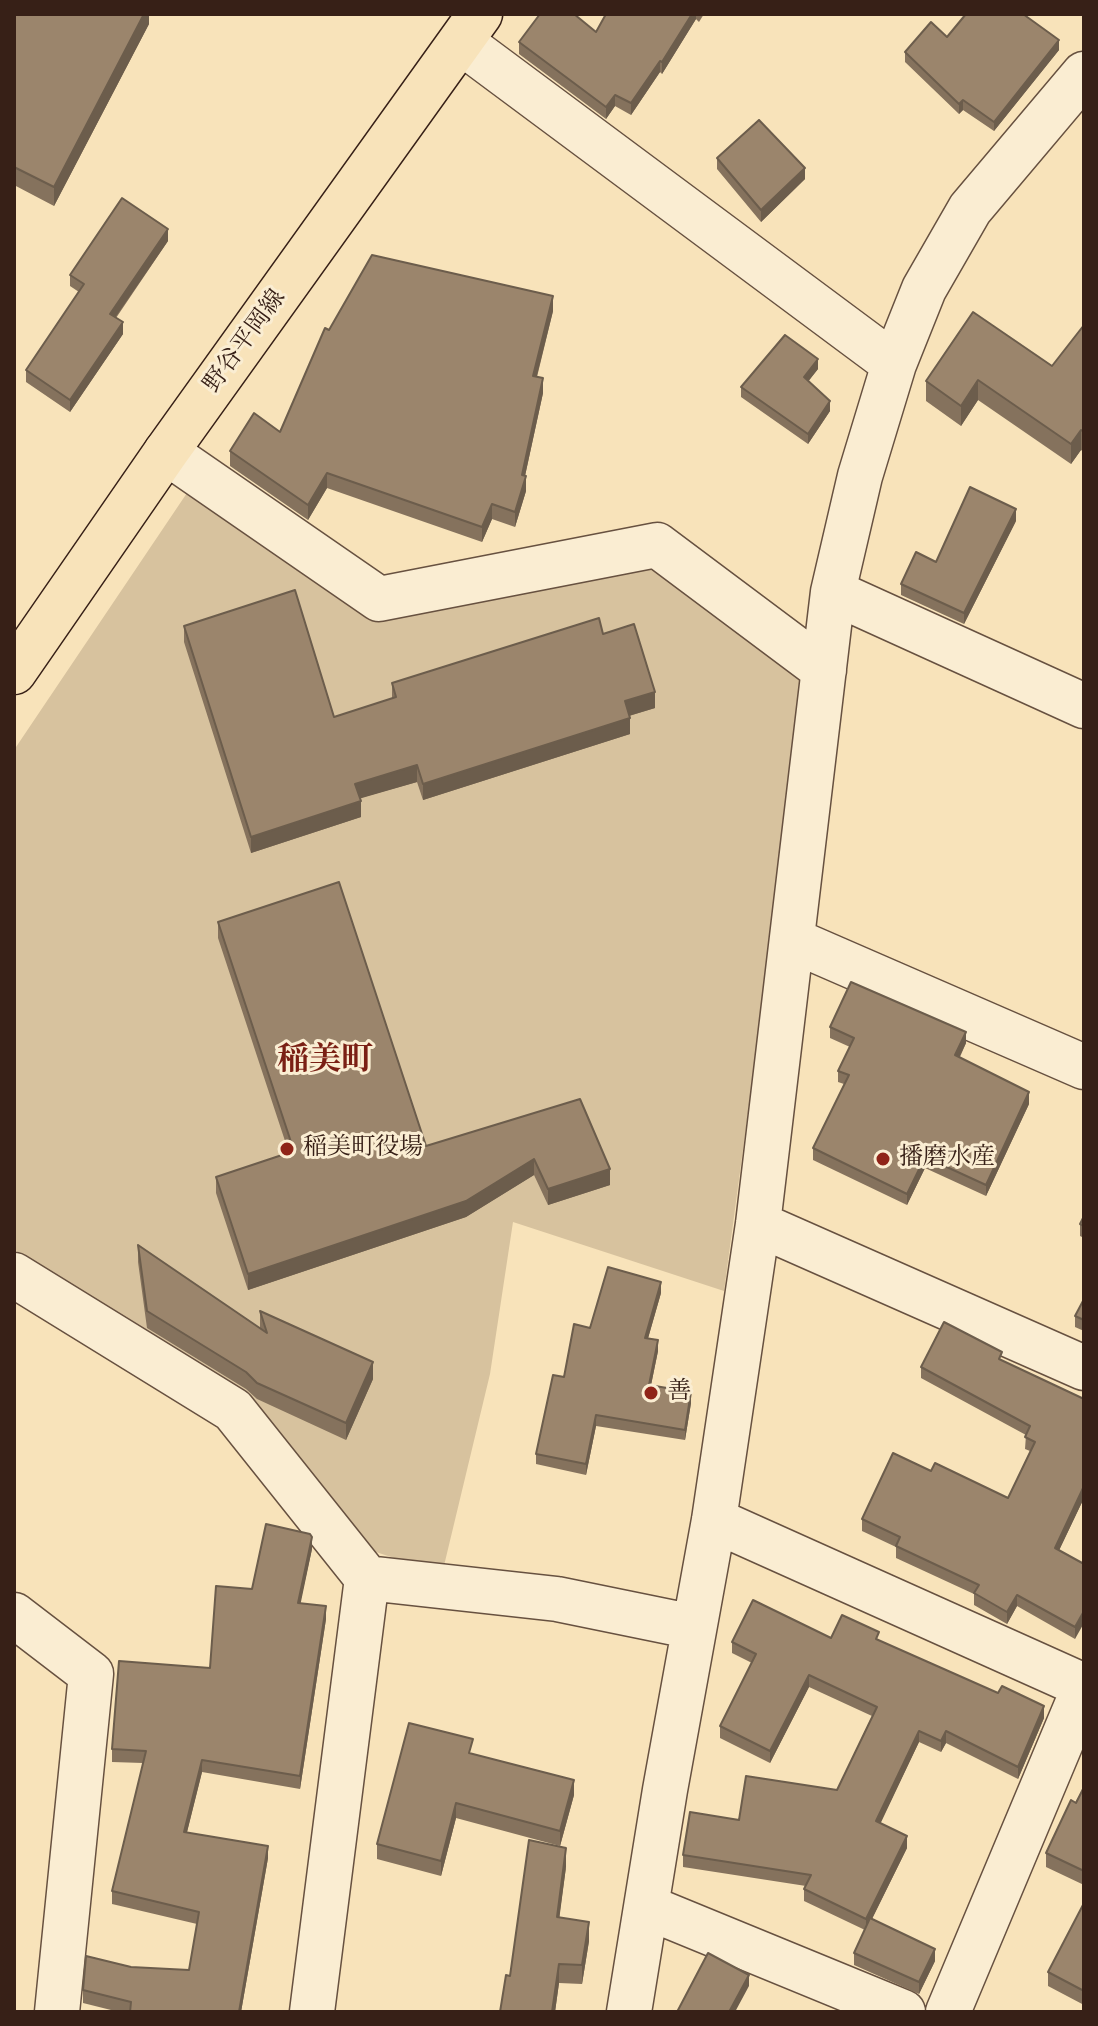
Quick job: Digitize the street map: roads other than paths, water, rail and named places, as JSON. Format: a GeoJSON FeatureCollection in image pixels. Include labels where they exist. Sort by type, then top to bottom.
{"type":"FeatureCollection","features":[{"type":"Feature","properties":{"kind":"main road","name":"野谷平岡線"},"geometry":{"type":"LineString","coordinates":[[19,653],[470,28]]}},
{"type":"Feature","properties":{"kind":"street"},"geometry":{"type":"LineString","coordinates":[[470,28],[894,364]]}},
{"type":"Feature","properties":{"kind":"street"},"geometry":{"type":"LineString","coordinates":[[629,2012],[714,1520],[758,1224],[833,592],[860,476],[894,364],[924,289],[970,209],[1084,74]]}},
{"type":"Feature","properties":{"kind":"street"},"geometry":{"type":"LineString","coordinates":[[166,452],[379,599],[657,545],[824,670]]}},
{"type":"Feature","properties":{"kind":"street"},"geometry":{"type":"LineString","coordinates":[[833,592],[1083,704]]}},
{"type":"Feature","properties":{"kind":"street"},"geometry":{"type":"LineString","coordinates":[[792,940],[1084,1067]]}},
{"type":"Feature","properties":{"kind":"street"},"geometry":{"type":"LineString","coordinates":[[758,1224],[1084,1368]]}},
{"type":"Feature","properties":{"kind":"street"},"geometry":{"type":"LineString","coordinates":[[20,1293],[233,1410],[367,1578],[557,1599],[694,1627]]}},
{"type":"Feature","properties":{"kind":"street"},"geometry":{"type":"LineString","coordinates":[[714,1520],[1084,1687],[948,2012]]}},
{"type":"Feature","properties":{"kind":"street"},"geometry":{"type":"LineString","coordinates":[[312,2012],[367,1578]]}},
{"type":"Feature","properties":{"kind":"street"},"geometry":{"type":"LineString","coordinates":[[14,1615],[91,1674],[57,2012]]}},
{"type":"Feature","properties":{"kind":"street"},"geometry":{"type":"LineString","coordinates":[[647,1907],[903,2012]]}},
{"type":"Feature","properties":{"kind":"place","name":"稲美町役場"},"geometry":{"type":"Point","coordinates":[287,1149]}},
{"type":"Feature","properties":{"kind":"place","name":"播磨水産"},"geometry":{"type":"Point","coordinates":[883,1159]}},
{"type":"Feature","properties":{"kind":"place","name":"善"},"geometry":{"type":"Point","coordinates":[651,1393]}},
{"type":"Feature","properties":{"kind":"district","name":"稲美町"},"geometry":{"type":"Point","coordinates":[325,1062]}}]}
